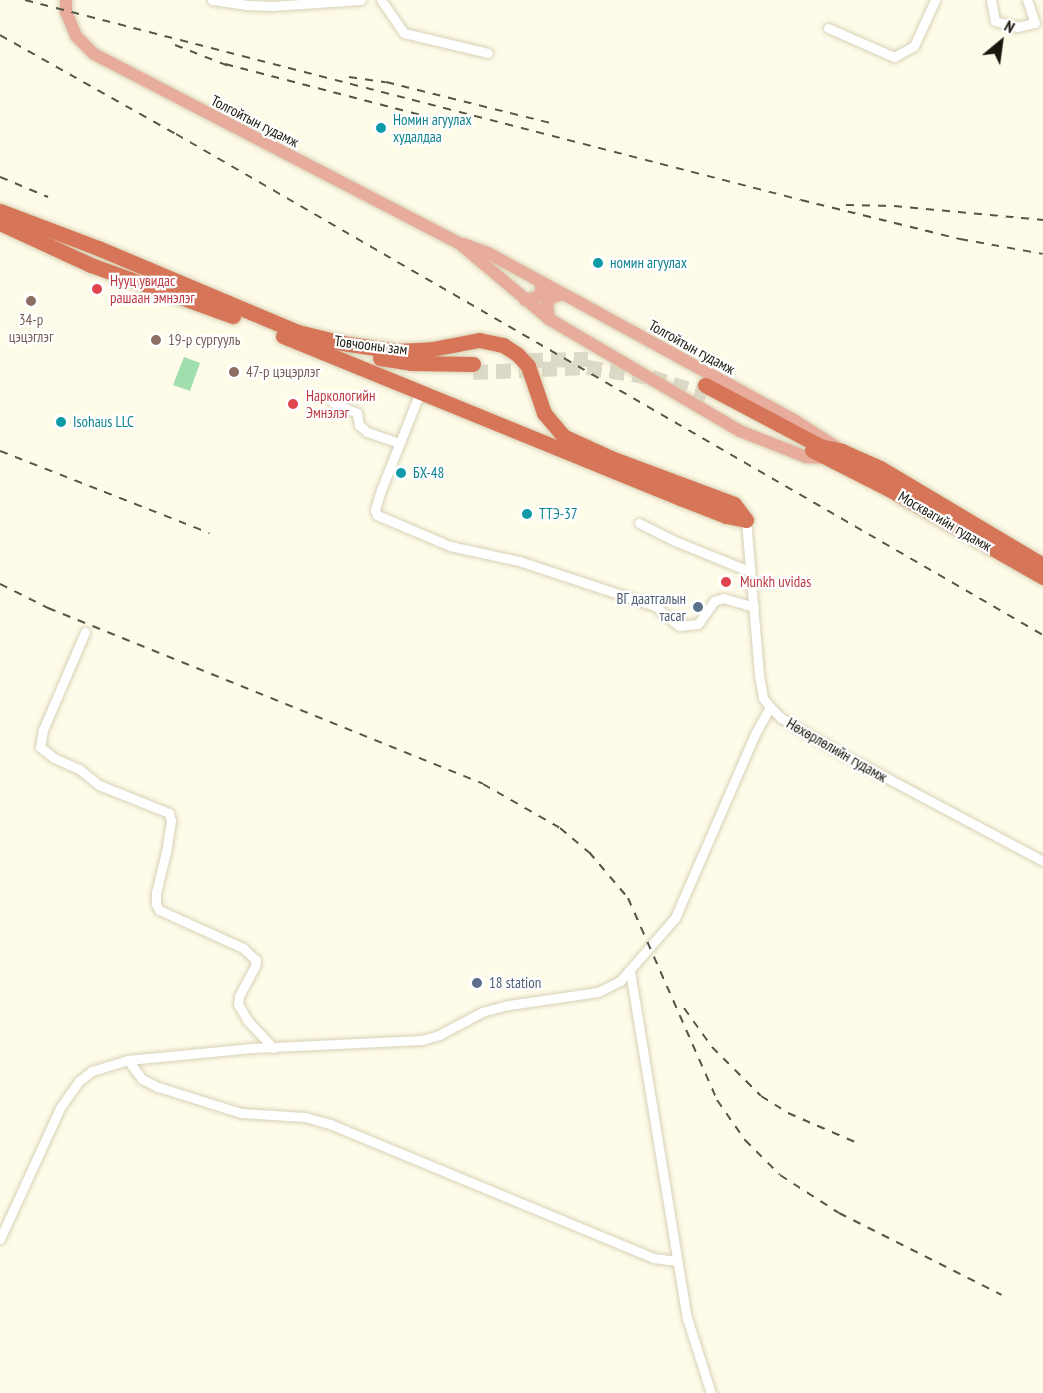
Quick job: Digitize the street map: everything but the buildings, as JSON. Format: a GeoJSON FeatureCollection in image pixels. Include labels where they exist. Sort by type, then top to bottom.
{"type":"FeatureCollection","features":[{"type":"Feature","properties":{"kind":"highway","name":"Товчооны зам"},"geometry":{"type":"LineString","coordinates":[[0,211],[98,248],[298,332],[342,343],[401,351],[432,349],[479,340],[503,345],[517,354],[528,366],[544,414],[563,436],[610,458],[734,504],[746,520]]}},
{"type":"Feature","properties":{"kind":"highway","name":"Товчооны зам"},"geometry":{"type":"LineString","coordinates":[[0,223],[91,265],[197,302],[702,507],[746,520]]}},
{"type":"Feature","properties":{"kind":"highway"},"geometry":{"type":"LineString","coordinates":[[342,343],[361,355],[411,363],[473,368],[422,373],[358,361],[348,363]]}},
{"type":"Feature","properties":{"kind":"highway"},"geometry":{"type":"LineString","coordinates":[[705,390],[820,446],[842,451],[852,463],[827,458],[705,390]]}},
{"type":"Feature","properties":{"kind":"highway","name":"Москвагийн гудамж"},"geometry":{"type":"LineString","coordinates":[[852,463],[1043,565]]}},
{"type":"Feature","properties":{"kind":"highway","name":"Москвагийн гудамж"},"geometry":{"type":"LineString","coordinates":[[852,463],[887,488],[1043,577]]}},
{"type":"Feature","properties":{"kind":"main road","name":"Толгойтын гудамж"},"geometry":{"type":"LineString","coordinates":[[66,0],[66,12],[76,36],[94,54],[460,244],[480,250],[564,294],[797,422],[842,451]]}},
{"type":"Feature","properties":{"kind":"main road","name":"Толгойтын гудамж"},"geometry":{"type":"LineString","coordinates":[[460,244],[549,319],[740,431],[806,457],[827,458]]}},
{"type":"Feature","properties":{"kind":"main road"},"geometry":{"type":"LineString","coordinates":[[525,300],[541,296],[541,282]]}},
{"type":"Feature","properties":{"kind":"main road"},"geometry":{"type":"LineString","coordinates":[[549,319],[547,303],[552,297],[564,294]]}},
{"type":"Feature","properties":{"kind":"street"},"geometry":{"type":"LineString","coordinates":[[212,0],[272,6],[361,0]]}},
{"type":"Feature","properties":{"kind":"street"},"geometry":{"type":"LineString","coordinates":[[381,0],[404,33],[488,53]]}},
{"type":"Feature","properties":{"kind":"street"},"geometry":{"type":"LineString","coordinates":[[828,28],[894,57],[914,46],[935,0]]}},
{"type":"Feature","properties":{"kind":"street"},"geometry":{"type":"LineString","coordinates":[[991,0],[995,21],[1017,27],[1035,23],[1035,21]]}},
{"type":"Feature","properties":{"kind":"street"},"geometry":{"type":"LineString","coordinates":[[1027,0],[1035,21],[1043,31]]}},
{"type":"Feature","properties":{"kind":"street"},"geometry":{"type":"LineString","coordinates":[[420,392],[375,510],[377,515],[450,546],[519,561],[655,606],[679,626],[698,624],[714,601],[723,598],[754,607]]}},
{"type":"Feature","properties":{"kind":"street"},"geometry":{"type":"LineString","coordinates":[[332,402],[357,413],[359,425],[367,432],[399,443]]}},
{"type":"Feature","properties":{"kind":"street"},"geometry":{"type":"LineString","coordinates":[[0,1239],[60,1108],[79,1081],[92,1071],[128,1060],[273,1048],[422,1040],[439,1035],[482,1012],[509,1005],[598,992],[620,981],[675,918],[755,734],[770,707],[763,698],[761,687],[746,520]]}},
{"type":"Feature","properties":{"kind":"street"},"geometry":{"type":"LineString","coordinates":[[639,523],[675,542],[749,571]]}},
{"type":"Feature","properties":{"kind":"street"},"geometry":{"type":"LineString","coordinates":[[85,632],[43,730],[40,747],[54,758],[79,769],[99,785],[169,813],[171,821],[156,904],[159,910],[243,948],[256,960],[239,996],[238,1004],[248,1021],[273,1048]]}},
{"type":"Feature","properties":{"kind":"street","name":"Нөхөрлөлийн гудамж"},"geometry":{"type":"LineString","coordinates":[[770,707],[781,718],[842,754],[1043,861]]}},
{"type":"Feature","properties":{"kind":"street"},"geometry":{"type":"LineString","coordinates":[[630,971],[687,1318],[711,1393]]}},
{"type":"Feature","properties":{"kind":"street"},"geometry":{"type":"LineString","coordinates":[[128,1060],[142,1079],[158,1087],[241,1113],[305,1118],[330,1124],[653,1258],[677,1261]]}},
{"type":"Feature","properties":{"kind":"green space"},"geometry":{"type":"Polygon","coordinates":[[[184,357],[200,363],[190,391],[173,385],[184,357]]]}},
{"type":"Feature","properties":{"kind":"tunnel"},"geometry":{"type":"LineString","coordinates":[[528,360],[588,359]]}},
{"type":"Feature","properties":{"kind":"tunnel"},"geometry":{"type":"LineString","coordinates":[[473,372],[587,367],[651,377],[706,394]]}},
{"type":"Feature","properties":{"kind":"railway"},"geometry":{"type":"LineString","coordinates":[[25,0],[801,200],[960,239],[1043,254]]}},
{"type":"Feature","properties":{"kind":"railway"},"geometry":{"type":"LineString","coordinates":[[0,35],[176,134],[1043,635]]}},
{"type":"Feature","properties":{"kind":"railway"},"geometry":{"type":"LineString","coordinates":[[175,45],[231,67]]}},
{"type":"Feature","properties":{"kind":"railway"},"geometry":{"type":"LineString","coordinates":[[225,64],[455,124]]}},
{"type":"Feature","properties":{"kind":"railway"},"geometry":{"type":"LineString","coordinates":[[349,77],[386,82],[551,123]]}},
{"type":"Feature","properties":{"kind":"railway"},"geometry":{"type":"LineString","coordinates":[[0,177],[48,197]]}},
{"type":"Feature","properties":{"kind":"railway"},"geometry":{"type":"LineString","coordinates":[[846,205],[894,206],[1043,220]]}},
{"type":"Feature","properties":{"kind":"railway"},"geometry":{"type":"LineString","coordinates":[[0,451],[209,533]]}},
{"type":"Feature","properties":{"kind":"railway"},"geometry":{"type":"LineString","coordinates":[[0,584],[48,608],[483,784],[560,828],[589,852],[628,898],[717,1100],[745,1140],[780,1175],[839,1213],[1002,1295]]}},
{"type":"Feature","properties":{"kind":"railway"},"geometry":{"type":"LineString","coordinates":[[684,1008],[712,1047],[761,1096],[788,1113],[855,1142]]}},
{"type":"Feature","properties":{"kind":"place","name":"Номин агуулах худалдаа"},"geometry":{"type":"Point","coordinates":[381,128]}},
{"type":"Feature","properties":{"kind":"place","name":"номин агуулах"},"geometry":{"type":"Point","coordinates":[598,263]}},
{"type":"Feature","properties":{"kind":"place","name":"Нууц увидас рашаан эмнэлэг"},"geometry":{"type":"Point","coordinates":[97,289]}},
{"type":"Feature","properties":{"kind":"place","name":"34-р цэцэглэг"},"geometry":{"type":"Point","coordinates":[31,301]}},
{"type":"Feature","properties":{"kind":"place","name":"19-р сургууль"},"geometry":{"type":"Point","coordinates":[156,340]}},
{"type":"Feature","properties":{"kind":"place","name":"47-р цэцэрлэг"},"geometry":{"type":"Point","coordinates":[234,372]}},
{"type":"Feature","properties":{"kind":"place","name":"Наркологийн Эмнэлэг"},"geometry":{"type":"Point","coordinates":[293,404]}},
{"type":"Feature","properties":{"kind":"place","name":"Isohaus LLC"},"geometry":{"type":"Point","coordinates":[61,422]}},
{"type":"Feature","properties":{"kind":"place","name":"БХ-48"},"geometry":{"type":"Point","coordinates":[401,473]}},
{"type":"Feature","properties":{"kind":"place","name":"ТТЭ-37"},"geometry":{"type":"Point","coordinates":[527,514]}},
{"type":"Feature","properties":{"kind":"place","name":"Munkh uvidas"},"geometry":{"type":"Point","coordinates":[726,582]}},
{"type":"Feature","properties":{"kind":"place","name":"ВГ даатгалын тасаг"},"geometry":{"type":"Point","coordinates":[698,607]}},
{"type":"Feature","properties":{"kind":"place","name":"18 station"},"geometry":{"type":"Point","coordinates":[477,983]}}]}
